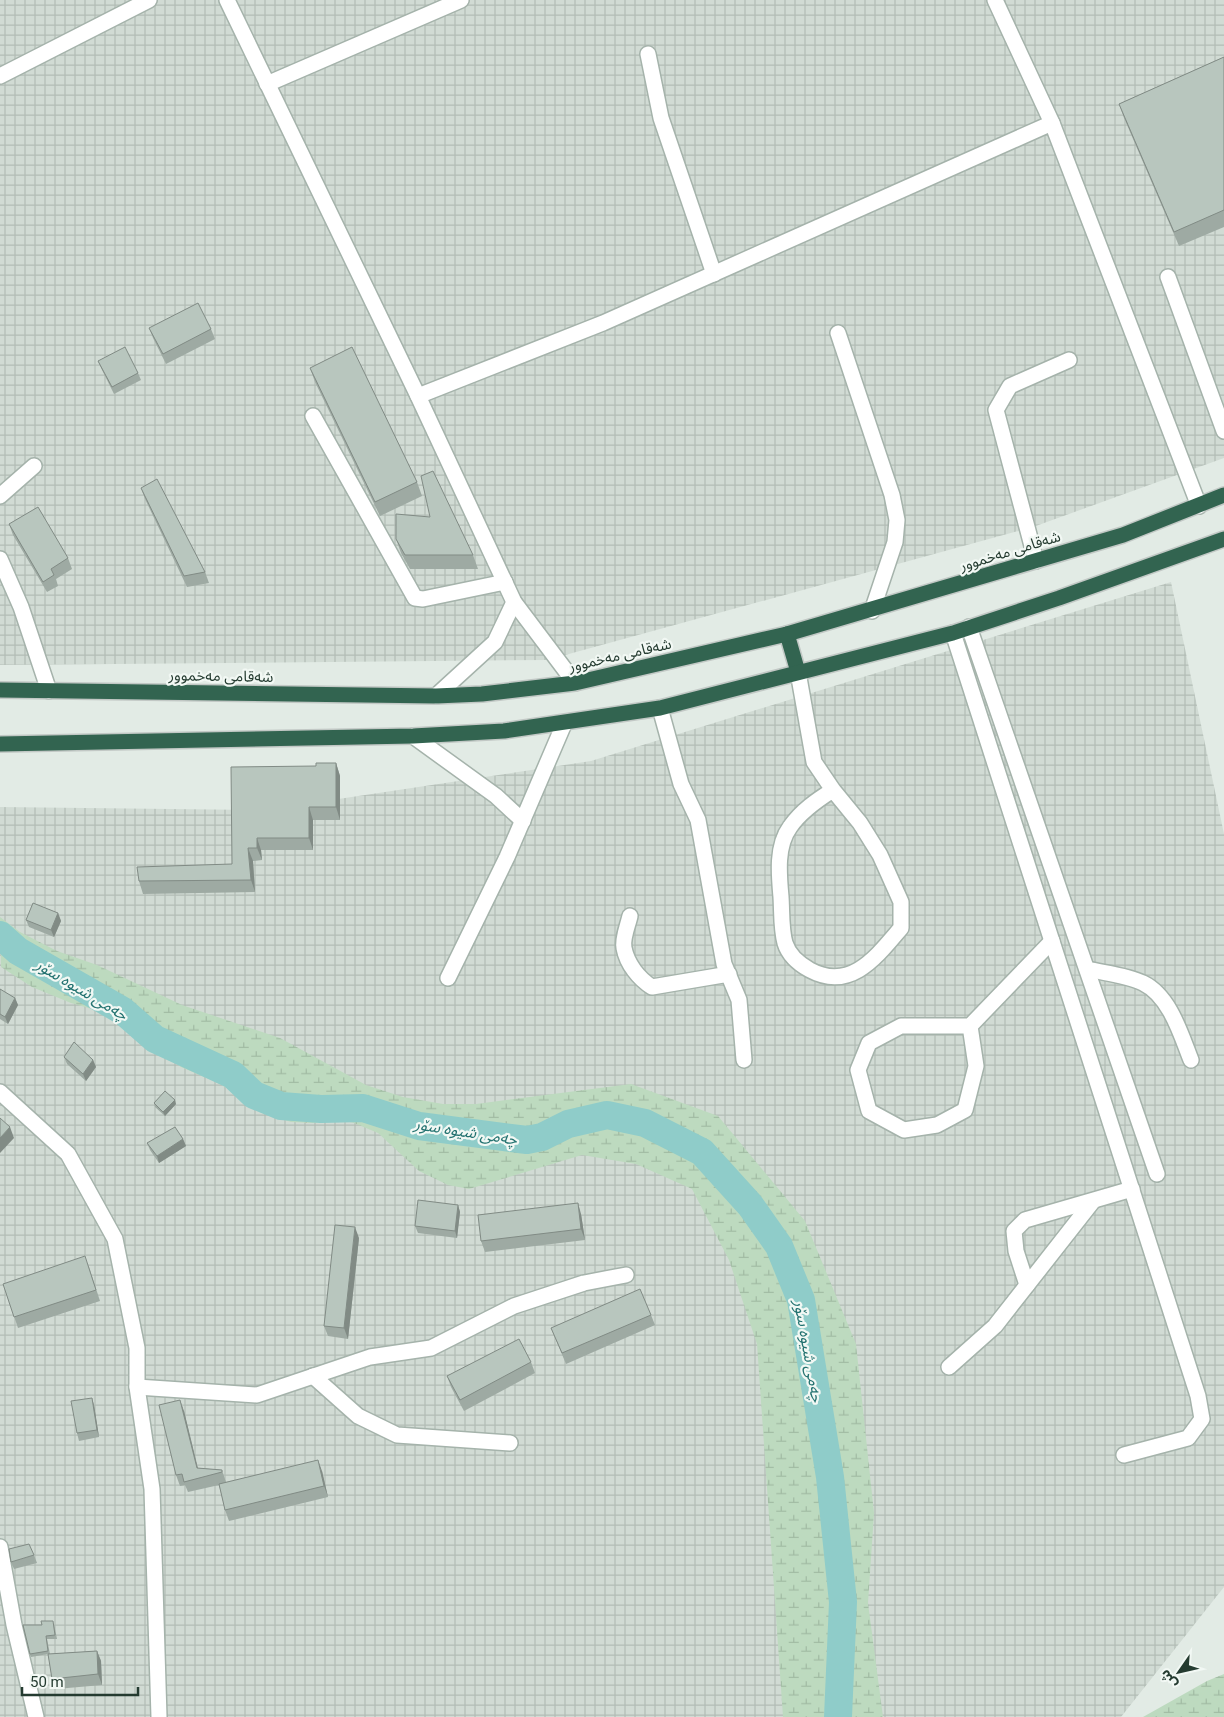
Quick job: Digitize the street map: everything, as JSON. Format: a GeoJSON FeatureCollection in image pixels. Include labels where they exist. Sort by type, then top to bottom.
{"type":"FeatureCollection","features":[{"type":"Feature","properties":{"kind":"highway","name":"شەقامی مەخموور"},"geometry":{"type":"LineString","coordinates":[[0,690],[436,696],[482,694],[575,683],[787,634],[872,611],[1123,535],[1224,495]]}},
{"type":"Feature","properties":{"kind":"highway"},"geometry":{"type":"LineString","coordinates":[[0,744],[413,736],[504,732],[660,708],[953,632],[1108,582],[1224,539]]}},
{"type":"Feature","properties":{"kind":"highway"},"geometry":{"type":"LineString","coordinates":[[787,634],[798,672]]}},
{"type":"Feature","properties":{"kind":"street"},"geometry":{"type":"LineString","coordinates":[[0,76],[149,0]]}},
{"type":"Feature","properties":{"kind":"street"},"geometry":{"type":"LineString","coordinates":[[226,0],[418,396],[514,602],[575,683]]}},
{"type":"Feature","properties":{"kind":"street"},"geometry":{"type":"LineString","coordinates":[[267,84],[461,0]]}},
{"type":"Feature","properties":{"kind":"street"},"geometry":{"type":"LineString","coordinates":[[995,0],[1052,123],[1199,506]]}},
{"type":"Feature","properties":{"kind":"street"},"geometry":{"type":"LineString","coordinates":[[648,54],[661,118],[714,274]]}},
{"type":"Feature","properties":{"kind":"street"},"geometry":{"type":"LineString","coordinates":[[418,396],[603,323],[1052,123]]}},
{"type":"Feature","properties":{"kind":"street"},"geometry":{"type":"LineString","coordinates":[[1168,277],[1224,431]]}},
{"type":"Feature","properties":{"kind":"street"},"geometry":{"type":"LineString","coordinates":[[838,333],[892,495],[897,520],[895,542],[872,611]]}},
{"type":"Feature","properties":{"kind":"street"},"geometry":{"type":"LineString","coordinates":[[1036,561],[996,410],[1010,386],[1068,360]]}},
{"type":"Feature","properties":{"kind":"street"},"geometry":{"type":"LineString","coordinates":[[313,416],[415,598],[423,599],[505,582]]}},
{"type":"Feature","properties":{"kind":"street"},"geometry":{"type":"LineString","coordinates":[[0,496],[34,466]]}},
{"type":"Feature","properties":{"kind":"street"},"geometry":{"type":"LineString","coordinates":[[0,559],[21,607],[49,691]]}},
{"type":"Feature","properties":{"kind":"street"},"geometry":{"type":"LineString","coordinates":[[436,696],[495,642],[514,602]]}},
{"type":"Feature","properties":{"kind":"street"},"geometry":{"type":"LineString","coordinates":[[969,627],[1157,1174]]}},
{"type":"Feature","properties":{"kind":"street"},"geometry":{"type":"LineString","coordinates":[[953,632],[1198,1396],[1202,1419],[1188,1438],[1124,1455]]}},
{"type":"Feature","properties":{"kind":"street"},"geometry":{"type":"LineString","coordinates":[[798,672],[814,762],[870,839],[901,902],[901,928],[872,961],[847,977],[818,974],[797,963],[786,944],[780,885],[781,846],[789,827],[809,806],[833,790]]}},
{"type":"Feature","properties":{"kind":"street"},"geometry":{"type":"LineString","coordinates":[[660,708],[681,784],[698,820],[724,964],[739,1000],[744,1060]]}},
{"type":"Feature","properties":{"kind":"street"},"geometry":{"type":"LineString","coordinates":[[448,978],[523,821],[564,724]]}},
{"type":"Feature","properties":{"kind":"street"},"geometry":{"type":"LineString","coordinates":[[413,736],[496,796],[523,821]]}},
{"type":"Feature","properties":{"kind":"street"},"geometry":{"type":"LineString","coordinates":[[630,916],[624,947],[642,981],[652,986],[729,974]]}},
{"type":"Feature","properties":{"kind":"street"},"geometry":{"type":"LineString","coordinates":[[970,1026],[976,1066],[965,1110],[937,1126],[904,1130],[869,1111],[858,1070],[869,1043],[901,1026],[970,1026],[1052,941]]}},
{"type":"Feature","properties":{"kind":"street"},"geometry":{"type":"LineString","coordinates":[[1087,969],[1144,983],[1157,994],[1171,1012],[1191,1060]]}},
{"type":"Feature","properties":{"kind":"street"},"geometry":{"type":"LineString","coordinates":[[0,1092],[68,1154],[115,1239],[137,1348],[137,1387],[152,1489],[159,1717]]}},
{"type":"Feature","properties":{"kind":"street"},"geometry":{"type":"LineString","coordinates":[[1027,1285],[1016,1251],[1014,1232],[1025,1220],[1132,1189]]}},
{"type":"Feature","properties":{"kind":"street"},"geometry":{"type":"LineString","coordinates":[[949,1367],[995,1326],[1093,1201]]}},
{"type":"Feature","properties":{"kind":"street"},"geometry":{"type":"LineString","coordinates":[[137,1387],[257,1395],[370,1357],[432,1348],[514,1306],[584,1283],[626,1275]]}},
{"type":"Feature","properties":{"kind":"street"},"geometry":{"type":"LineString","coordinates":[[314,1376],[358,1416],[398,1435],[510,1443]]}},
{"type":"Feature","properties":{"kind":"street"},"geometry":{"type":"LineString","coordinates":[[0,1547],[14,1625],[36,1717]]}},
{"type":"Feature","properties":{"kind":"shaded area"},"geometry":{"type":"Polygon","coordinates":[[[0,0],[1224,0],[1224,458],[1033,527],[547,660],[0,665],[0,0]]]}},
{"type":"Feature","properties":{"kind":"shaded area"},"geometry":{"type":"Polygon","coordinates":[[[1171,582],[1224,834],[1224,1587],[1121,1717],[0,1717],[0,807],[265,810],[591,761],[1171,582]]]}},
{"type":"Feature","properties":{"kind":"green space"},"geometry":{"type":"Polygon","coordinates":[[[0,917],[20,932],[57,951],[97,965],[182,1005],[280,1038],[366,1085],[403,1097],[443,1104],[476,1104],[631,1084],[718,1116],[805,1221],[856,1344],[874,1513],[868,1603],[883,1717],[783,1717],[757,1344],[729,1260],[692,1189],[636,1164],[582,1155],[469,1189],[448,1185],[419,1171],[378,1133],[354,1123],[337,1119],[313,1123],[291,1122],[262,1113],[240,1095],[181,1067],[123,1025],[99,1011],[71,1003],[32,987],[1,967],[0,917]]]}},
{"type":"Feature","properties":{"kind":"green space"},"geometry":{"type":"Polygon","coordinates":[[[1224,1674],[1224,1717],[1143,1717],[1207,1681],[1224,1674]]]}},
{"type":"Feature","properties":{"kind":"building"},"geometry":{"type":"Polygon","coordinates":[[[1224,57],[1224,210],[1174,232],[1119,104],[1224,57]]]}},
{"type":"Feature","properties":{"kind":"building"},"geometry":{"type":"Polygon","coordinates":[[[198,303],[211,329],[163,354],[149,328],[198,303]]]}},
{"type":"Feature","properties":{"kind":"building"},"geometry":{"type":"Polygon","coordinates":[[[125,347],[138,373],[112,387],[98,361],[125,347]]]}},
{"type":"Feature","properties":{"kind":"building"},"geometry":{"type":"Polygon","coordinates":[[[352,347],[417,482],[375,502],[310,368],[352,347]]]}},
{"type":"Feature","properties":{"kind":"building"},"geometry":{"type":"Polygon","coordinates":[[[433,471],[473,555],[405,555],[396,539],[396,514],[430,517],[421,476],[433,471]]]}},
{"type":"Feature","properties":{"kind":"building"},"geometry":{"type":"Polygon","coordinates":[[[157,479],[205,572],[184,576],[141,488],[157,479]]]}},
{"type":"Feature","properties":{"kind":"building"},"geometry":{"type":"Polygon","coordinates":[[[38,507],[68,558],[51,569],[54,575],[43,582],[9,524],[38,507]]]}},
{"type":"Feature","properties":{"kind":"building"},"geometry":{"type":"Polygon","coordinates":[[[316,763],[336,763],[336,807],[309,807],[309,838],[257,838],[257,848],[248,848],[251,880],[139,881],[137,867],[232,864],[231,767],[316,766],[316,763]]]}},
{"type":"Feature","properties":{"kind":"building"},"geometry":{"type":"Polygon","coordinates":[[[33,903],[58,913],[51,930],[26,920],[33,903]]]}},
{"type":"Feature","properties":{"kind":"building"},"geometry":{"type":"Polygon","coordinates":[[[0,989],[15,998],[5,1017],[0,1014],[0,989]]]}},
{"type":"Feature","properties":{"kind":"building"},"geometry":{"type":"Polygon","coordinates":[[[74,1042],[93,1060],[83,1074],[64,1057],[74,1042]]]}},
{"type":"Feature","properties":{"kind":"building"},"geometry":{"type":"Polygon","coordinates":[[[165,1091],[175,1100],[163,1112],[154,1103],[165,1091]]]}},
{"type":"Feature","properties":{"kind":"building"},"geometry":{"type":"Polygon","coordinates":[[[0,1118],[10,1127],[0,1138],[0,1118]]]}},
{"type":"Feature","properties":{"kind":"building"},"geometry":{"type":"Polygon","coordinates":[[[175,1127],[183,1139],[157,1156],[147,1143],[175,1127]]]}},
{"type":"Feature","properties":{"kind":"building"},"geometry":{"type":"Polygon","coordinates":[[[418,1200],[458,1205],[455,1231],[415,1226],[418,1200]]]}},
{"type":"Feature","properties":{"kind":"building"},"geometry":{"type":"Polygon","coordinates":[[[578,1203],[581,1229],[481,1241],[478,1215],[578,1203]]]}},
{"type":"Feature","properties":{"kind":"building"},"geometry":{"type":"Polygon","coordinates":[[[335,1225],[355,1227],[344,1328],[324,1326],[335,1225]]]}},
{"type":"Feature","properties":{"kind":"building"},"geometry":{"type":"Polygon","coordinates":[[[85,1256],[96,1290],[14,1317],[3,1284],[85,1256]]]}},
{"type":"Feature","properties":{"kind":"building"},"geometry":{"type":"Polygon","coordinates":[[[640,1289],[651,1315],[562,1353],[551,1328],[640,1289]]]}},
{"type":"Feature","properties":{"kind":"building"},"geometry":{"type":"Polygon","coordinates":[[[519,1339],[531,1362],[460,1400],[447,1376],[519,1339]]]}},
{"type":"Feature","properties":{"kind":"building"},"geometry":{"type":"Polygon","coordinates":[[[92,1398],[97,1430],[77,1433],[71,1401],[92,1398]]]}},
{"type":"Feature","properties":{"kind":"building"},"geometry":{"type":"Polygon","coordinates":[[[180,1400],[197,1468],[222,1470],[222,1472],[184,1482],[182,1474],[176,1475],[159,1405],[180,1400]]]}},
{"type":"Feature","properties":{"kind":"building"},"geometry":{"type":"Polygon","coordinates":[[[318,1460],[324,1486],[225,1510],[219,1484],[318,1460]]]}},
{"type":"Feature","properties":{"kind":"building"},"geometry":{"type":"Polygon","coordinates":[[[29,1544],[34,1555],[11,1562],[9,1549],[29,1544]]]}},
{"type":"Feature","properties":{"kind":"building"},"geometry":{"type":"Polygon","coordinates":[[[41,1621],[53,1621],[55,1635],[46,1636],[48,1651],[30,1654],[23,1625],[42,1625],[41,1621]]]}},
{"type":"Feature","properties":{"kind":"building"},"geometry":{"type":"Polygon","coordinates":[[[97,1651],[98,1674],[52,1679],[48,1654],[97,1651]]]}},
{"type":"Feature","properties":{"kind":"waterway","name":"چەمی شیوە سۆر"},"geometry":{"type":"LineString","coordinates":[[0,935],[18,951],[123,1011],[155,1039],[233,1075],[254,1095],[281,1106],[321,1109],[363,1108],[419,1126],[527,1140],[542,1137],[568,1124],[607,1115],[645,1123],[702,1152],[750,1205],[779,1246],[801,1300],[830,1477],[843,1602],[838,1717]]}}]}
